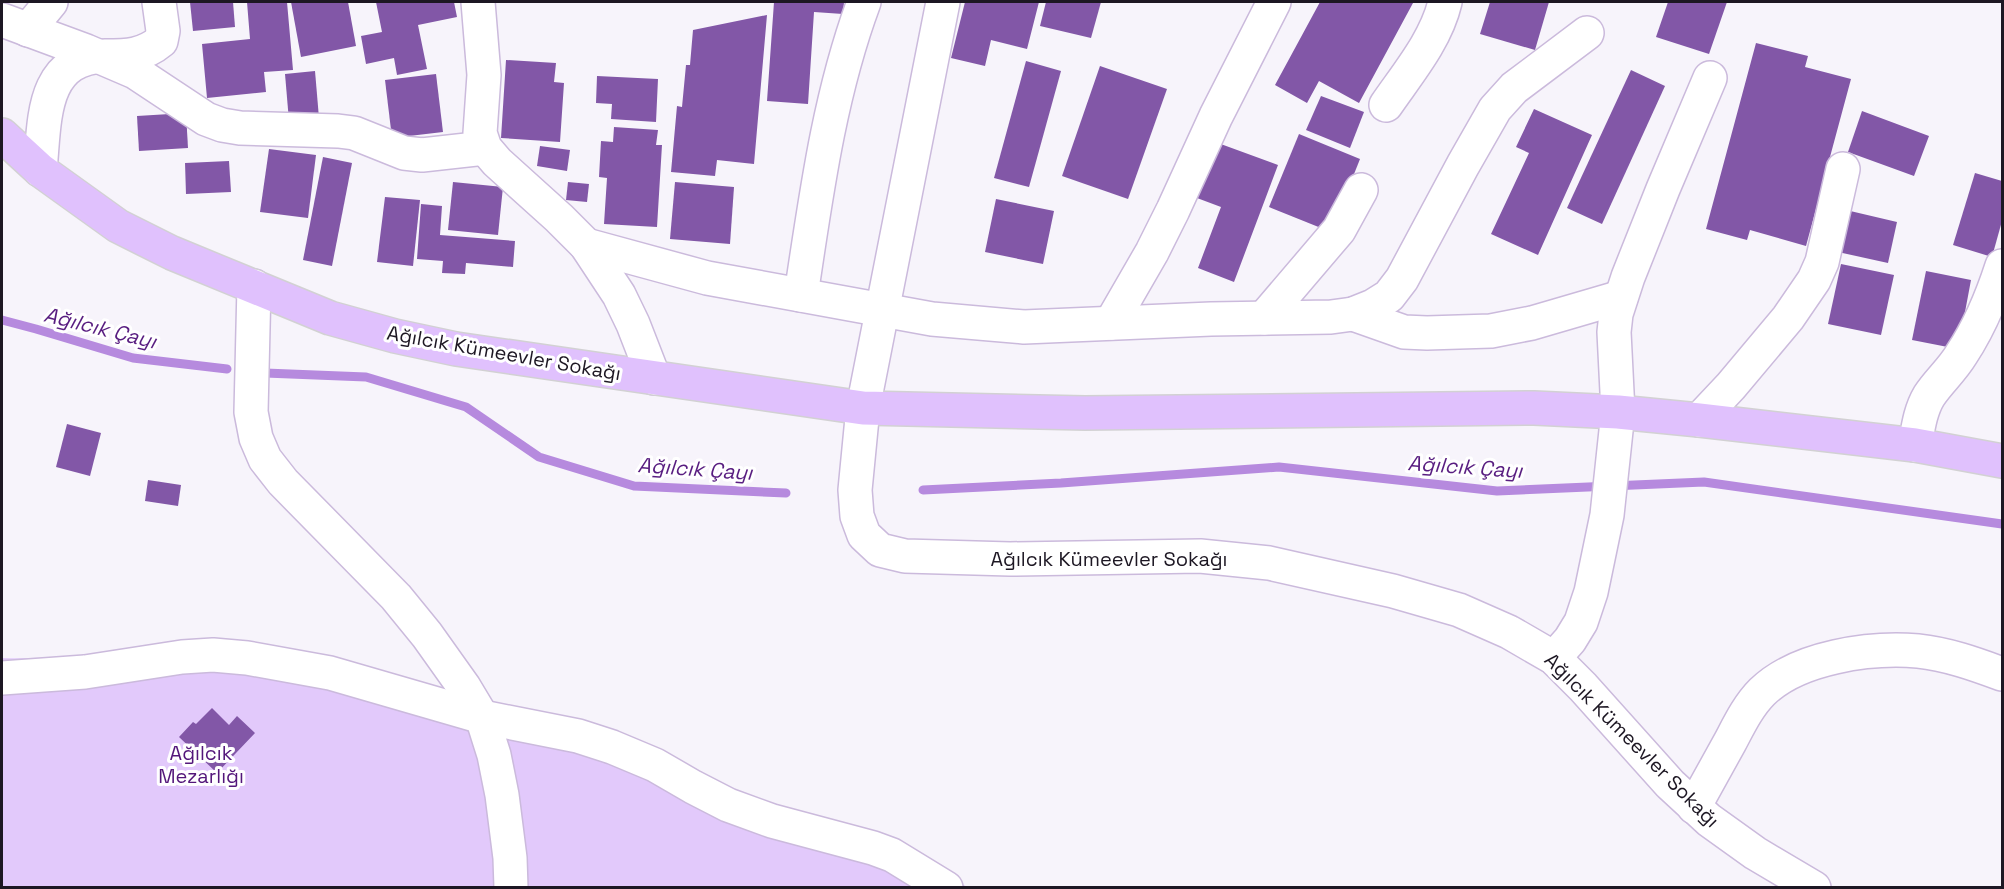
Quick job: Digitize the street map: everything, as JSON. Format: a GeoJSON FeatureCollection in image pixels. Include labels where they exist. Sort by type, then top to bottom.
{"type":"FeatureCollection","features":[{"type":"Feature","properties":{"kind":"main road","name":"Ağılcık Kümeevler Sokağı"},"geometry":{"type":"LineString","coordinates":[[2,135],[40,170],[118,226],[172,253],[330,318],[395,336],[456,349],[863,408],[1085,413],[1534,408],[1618,412],[1699,420],[1915,445],[2002,461]]}},
{"type":"Feature","properties":{"kind":"street"},"geometry":{"type":"LineString","coordinates":[[15,25],[51,2]]}},
{"type":"Feature","properties":{"kind":"street"},"geometry":{"type":"LineString","coordinates":[[40,170],[46,111],[57,79],[65,69],[73,64],[100,56],[135,56],[152,49],[161,41],[163,31],[159,2]]}},
{"type":"Feature","properties":{"kind":"street"},"geometry":{"type":"LineString","coordinates":[[15,25],[100,56],[135,72],[206,119],[222,125],[240,128],[354,133],[404,153],[422,155],[485,148],[480,133],[484,75],[478,2]]}},
{"type":"Feature","properties":{"kind":"street"},"geometry":{"type":"LineString","coordinates":[[801,295],[817,190],[830,125],[846,56],[864,2]]}},
{"type":"Feature","properties":{"kind":"street","name":"Ağılcık Kümeevler Sokağı"},"geometry":{"type":"LineString","coordinates":[[944,2],[863,408],[855,490],[857,516],[864,536],[880,550],[905,556],[1010,559],[1200,556],[1269,562],[1393,591],[1459,610],[1509,632],[1554,658],[1694,807],[1755,853],[1814,888]]}},
{"type":"Feature","properties":{"kind":"street"},"geometry":{"type":"LineString","coordinates":[[1111,323],[1163,231],[1215,116],[1274,2]]}},
{"type":"Feature","properties":{"kind":"street"},"geometry":{"type":"LineString","coordinates":[[1386,105],[1429,41],[1441,19],[1445,2]]}},
{"type":"Feature","properties":{"kind":"street","name":"Ağılcık Kümeevler Sokağı"},"geometry":{"type":"LineString","coordinates":[[586,245],[707,278],[956,321],[1024,327],[1331,317],[1353,314],[1389,296],[1402,279],[1495,109],[1514,88],[1587,33]]}},
{"type":"Feature","properties":{"kind":"street"},"geometry":{"type":"LineString","coordinates":[[1554,658],[1570,640],[1581,622],[1591,592],[1607,515],[1618,412],[1614,332],[1616,314],[1663,189],[1710,78]]}},
{"type":"Feature","properties":{"kind":"street","name":"Ağılcık Kümeevler Sokağı"},"geometry":{"type":"LineString","coordinates":[[485,148],[586,245],[624,304],[654,378]]}},
{"type":"Feature","properties":{"kind":"street"},"geometry":{"type":"LineString","coordinates":[[1699,420],[1788,318],[1814,280],[1822,262],[1843,170]]}},
{"type":"Feature","properties":{"kind":"street"},"geometry":{"type":"LineString","coordinates":[[1264,318],[1339,230],[1361,190]]}},
{"type":"Feature","properties":{"kind":"street"},"geometry":{"type":"LineString","coordinates":[[1915,445],[1920,417],[1929,396],[1949,374],[1962,354],[1993,294],[2002,266]]}},
{"type":"Feature","properties":{"kind":"street"},"geometry":{"type":"LineString","coordinates":[[254,286],[251,412],[256,438],[265,459],[283,482],[396,597],[452,669],[482,717],[494,755],[502,795],[510,858],[511,888]]}},
{"type":"Feature","properties":{"kind":"street"},"geometry":{"type":"LineString","coordinates":[[1353,314],[1404,332],[1491,331],[1532,323],[1622,297]]}},
{"type":"Feature","properties":{"kind":"street"},"geometry":{"type":"LineString","coordinates":[[1694,807],[1746,711],[1780,678],[1808,665],[1847,655],[1883,651],[1918,651],[1951,657],[2002,674]]}},
{"type":"Feature","properties":{"kind":"street"},"geometry":{"type":"LineString","coordinates":[[2,678],[85,672],[182,657],[213,655],[247,658],[330,673],[482,717],[578,736],[612,747],[655,765],[693,788],[739,809],[772,821],[892,855],[946,888]]}},
{"type":"Feature","properties":{"kind":"green space","name":"Ağılcık Mezarlığı"},"geometry":{"type":"Polygon","coordinates":[[[203,639],[307,655],[426,683],[520,711],[724,792],[897,845],[967,887],[2,888],[2,658],[77,656],[203,639]]]}},
{"type":"Feature","properties":{"kind":"building"},"geometry":{"type":"Polygon","coordinates":[[[190,2],[233,2],[235,27],[193,31],[190,2]]]}},
{"type":"Feature","properties":{"kind":"building"},"geometry":{"type":"Polygon","coordinates":[[[247,2],[287,2],[293,70],[264,72],[266,92],[207,98],[202,44],[250,39],[247,2]]]}},
{"type":"Feature","properties":{"kind":"building"},"geometry":{"type":"Polygon","coordinates":[[[291,2],[348,2],[356,46],[301,57],[291,2]]]}},
{"type":"Feature","properties":{"kind":"building"},"geometry":{"type":"Polygon","coordinates":[[[376,2],[454,2],[457,17],[418,25],[427,69],[397,75],[394,58],[366,64],[361,36],[382,32],[376,2]]]}},
{"type":"Feature","properties":{"kind":"building"},"geometry":{"type":"Polygon","coordinates":[[[774,2],[844,2],[843,14],[814,12],[808,104],[767,101],[774,2]]]}},
{"type":"Feature","properties":{"kind":"building"},"geometry":{"type":"Polygon","coordinates":[[[965,2],[1039,2],[1027,49],[991,40],[985,66],[951,58],[965,2]]]}},
{"type":"Feature","properties":{"kind":"building"},"geometry":{"type":"Polygon","coordinates":[[[1046,2],[1101,2],[1091,38],[1040,26],[1046,2]]]}},
{"type":"Feature","properties":{"kind":"building"},"geometry":{"type":"Polygon","coordinates":[[[1320,2],[1413,3],[1359,103],[1319,81],[1307,103],[1275,85],[1320,2]]]}},
{"type":"Feature","properties":{"kind":"building"},"geometry":{"type":"Polygon","coordinates":[[[1490,2],[1549,2],[1535,50],[1480,34],[1490,2]]]}},
{"type":"Feature","properties":{"kind":"building"},"geometry":{"type":"Polygon","coordinates":[[[1668,2],[1727,2],[1709,54],[1656,37],[1668,2]]]}},
{"type":"Feature","properties":{"kind":"building"},"geometry":{"type":"Polygon","coordinates":[[[767,15],[754,164],[717,160],[715,176],[671,172],[677,106],[682,107],[686,65],[690,65],[693,30],[767,15]]]}},
{"type":"Feature","properties":{"kind":"building"},"geometry":{"type":"Polygon","coordinates":[[[1756,43],[1808,56],[1805,67],[1851,79],[1806,246],[1750,230],[1747,240],[1706,229],[1756,43]]]}},
{"type":"Feature","properties":{"kind":"building"},"geometry":{"type":"Polygon","coordinates":[[[506,60],[556,63],[554,82],[564,83],[560,142],[501,138],[506,60]]]}},
{"type":"Feature","properties":{"kind":"building"},"geometry":{"type":"Polygon","coordinates":[[[1026,61],[1061,71],[1029,187],[994,178],[1026,61]]]}},
{"type":"Feature","properties":{"kind":"building"},"geometry":{"type":"Polygon","coordinates":[[[1100,66],[1167,89],[1128,199],[1062,176],[1100,66]]]}},
{"type":"Feature","properties":{"kind":"building"},"geometry":{"type":"Polygon","coordinates":[[[1631,70],[1665,86],[1602,224],[1567,208],[1631,70]]]}},
{"type":"Feature","properties":{"kind":"building"},"geometry":{"type":"Polygon","coordinates":[[[315,71],[319,118],[289,121],[285,74],[315,71]]]}},
{"type":"Feature","properties":{"kind":"building"},"geometry":{"type":"Polygon","coordinates":[[[436,74],[443,132],[392,138],[385,80],[436,74]]]}},
{"type":"Feature","properties":{"kind":"building"},"geometry":{"type":"Polygon","coordinates":[[[597,76],[658,79],[656,122],[611,119],[612,104],[596,103],[597,76]]]}},
{"type":"Feature","properties":{"kind":"building"},"geometry":{"type":"Polygon","coordinates":[[[1321,96],[1364,112],[1350,148],[1306,130],[1321,96]]]}},
{"type":"Feature","properties":{"kind":"building"},"geometry":{"type":"Polygon","coordinates":[[[1534,109],[1592,135],[1538,255],[1491,234],[1529,153],[1516,147],[1534,109]]]}},
{"type":"Feature","properties":{"kind":"building"},"geometry":{"type":"Polygon","coordinates":[[[1862,111],[1929,136],[1914,176],[1848,152],[1862,111]]]}},
{"type":"Feature","properties":{"kind":"building"},"geometry":{"type":"Polygon","coordinates":[[[186,113],[188,148],[139,151],[137,116],[186,113]]]}},
{"type":"Feature","properties":{"kind":"building"},"geometry":{"type":"Polygon","coordinates":[[[614,127],[658,130],[656,145],[662,145],[657,227],[604,224],[607,178],[599,177],[601,141],[613,142],[614,127]]]}},
{"type":"Feature","properties":{"kind":"building"},"geometry":{"type":"Polygon","coordinates":[[[1299,134],[1360,159],[1331,232],[1269,207],[1299,134]]]}},
{"type":"Feature","properties":{"kind":"building"},"geometry":{"type":"Polygon","coordinates":[[[1218,143],[1278,165],[1234,282],[1198,268],[1221,207],[1197,198],[1218,143]]]}},
{"type":"Feature","properties":{"kind":"building"},"geometry":{"type":"Polygon","coordinates":[[[540,146],[570,150],[567,171],[537,166],[540,146]]]}},
{"type":"Feature","properties":{"kind":"building"},"geometry":{"type":"Polygon","coordinates":[[[269,149],[316,155],[308,218],[260,212],[269,149]]]}},
{"type":"Feature","properties":{"kind":"building"},"geometry":{"type":"Polygon","coordinates":[[[323,157],[352,163],[332,266],[303,260],[323,157]]]}},
{"type":"Feature","properties":{"kind":"building"},"geometry":{"type":"Polygon","coordinates":[[[229,161],[231,192],[186,194],[185,163],[229,161]]]}},
{"type":"Feature","properties":{"kind":"building"},"geometry":{"type":"Polygon","coordinates":[[[1975,173],[2002,181],[2002,221],[1992,257],[1953,245],[1975,173]]]}},
{"type":"Feature","properties":{"kind":"building"},"geometry":{"type":"Polygon","coordinates":[[[453,182],[503,187],[498,235],[448,230],[453,182]]]}},
{"type":"Feature","properties":{"kind":"building"},"geometry":{"type":"Polygon","coordinates":[[[568,182],[589,184],[587,202],[566,200],[568,182]]]}},
{"type":"Feature","properties":{"kind":"building"},"geometry":{"type":"Polygon","coordinates":[[[675,182],[734,187],[730,244],[670,239],[675,182]]]}},
{"type":"Feature","properties":{"kind":"building"},"geometry":{"type":"Polygon","coordinates":[[[385,197],[420,200],[413,266],[377,262],[385,197]]]}},
{"type":"Feature","properties":{"kind":"building"},"geometry":{"type":"Polygon","coordinates":[[[996,199],[1054,211],[1043,264],[985,252],[996,199]]]}},
{"type":"Feature","properties":{"kind":"building"},"geometry":{"type":"Polygon","coordinates":[[[421,204],[442,206],[440,235],[515,241],[513,267],[466,263],[465,274],[442,273],[443,261],[417,259],[421,204]]]}},
{"type":"Feature","properties":{"kind":"building"},"geometry":{"type":"Polygon","coordinates":[[[1846,210],[1897,222],[1888,263],[1838,252],[1846,210]]]}},
{"type":"Feature","properties":{"kind":"building"},"geometry":{"type":"Polygon","coordinates":[[[1841,264],[1894,275],[1881,335],[1828,324],[1841,264]]]}},
{"type":"Feature","properties":{"kind":"building"},"geometry":{"type":"Polygon","coordinates":[[[1926,271],[1971,280],[1958,349],[1912,340],[1926,271]]]}},
{"type":"Feature","properties":{"kind":"building"},"geometry":{"type":"Polygon","coordinates":[[[67,424],[101,433],[90,476],[56,467],[67,424]]]}},
{"type":"Feature","properties":{"kind":"building"},"geometry":{"type":"Polygon","coordinates":[[[148,480],[181,485],[178,506],[145,501],[148,480]]]}},
{"type":"Feature","properties":{"kind":"building"},"geometry":{"type":"Polygon","coordinates":[[[212,708],[229,725],[237,716],[255,733],[217,773],[179,737],[193,722],[196,724],[212,708]]]}},
{"type":"Feature","properties":{"kind":"waterway","name":"Ağılcık Çayı"},"geometry":{"type":"LineString","coordinates":[[2,320],[133,358],[227,369]]}},
{"type":"Feature","properties":{"kind":"waterway","name":"Ağılcık Çayı"},"geometry":{"type":"LineString","coordinates":[[265,373],[366,377],[466,407],[539,457],[634,486],[786,493]]}},
{"type":"Feature","properties":{"kind":"waterway","name":"Ağılcık Çayı"},"geometry":{"type":"LineString","coordinates":[[923,490],[1061,483],[1279,467],[1497,491],[1704,482],[2002,524]]}}]}
